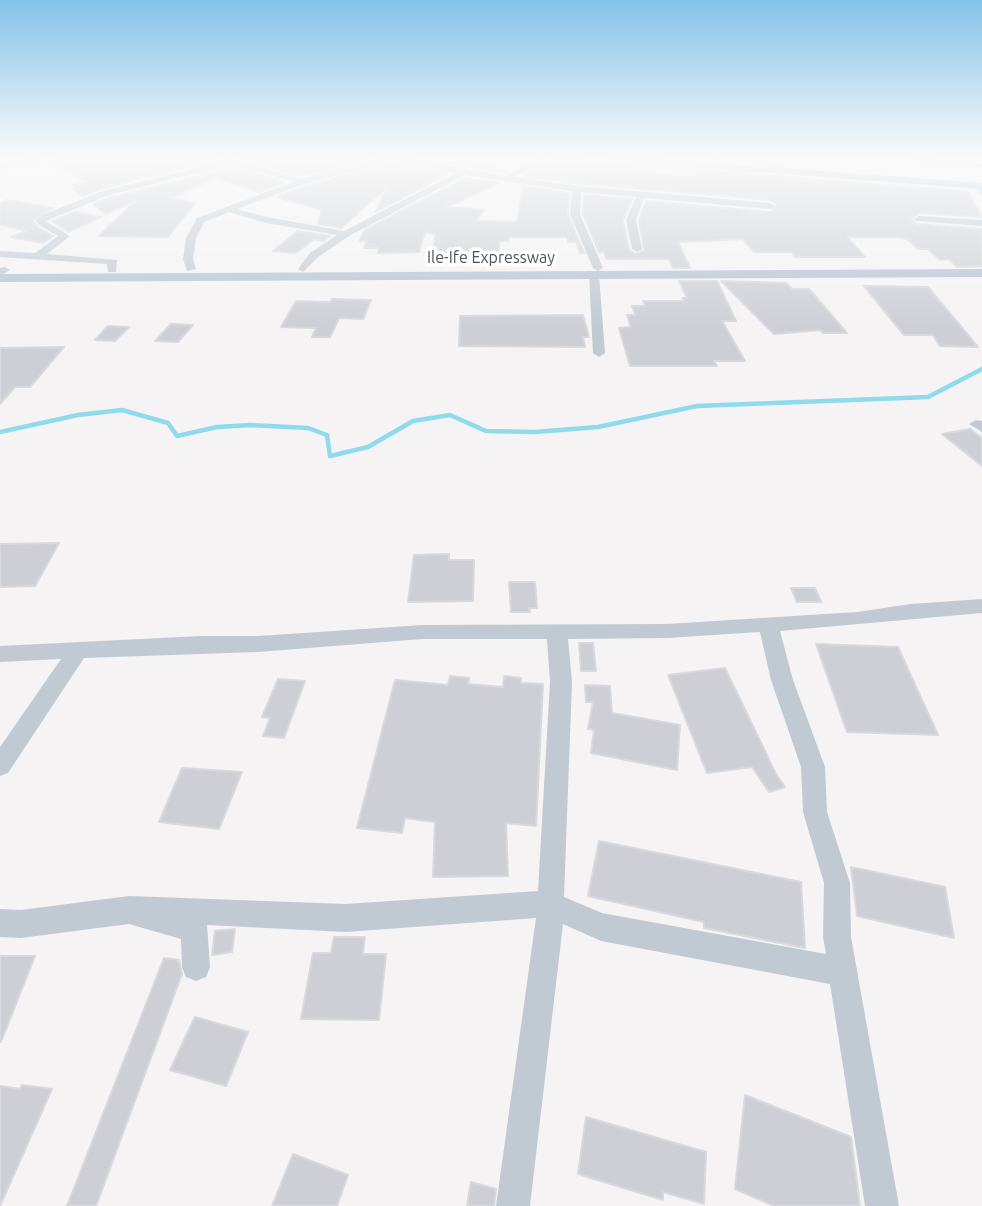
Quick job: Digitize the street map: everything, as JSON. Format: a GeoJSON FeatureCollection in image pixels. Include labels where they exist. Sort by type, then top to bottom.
{"type":"FeatureCollection","features":[{"type":"Feature","properties":{"kind":"main road","name":"Ile-Ife Expressway"},"geometry":{"type":"LineString","coordinates":[[1,273],[982,267]]}},
{"type":"Feature","properties":{"kind":"main road","name":"Ile-Ife Expressway"},"geometry":{"type":"LineString","coordinates":[[1,273],[191,269],[400,272]]}},
{"type":"Feature","properties":{"kind":"main road","name":"Ile-Ife Expressway"},"geometry":{"type":"LineString","coordinates":[[596,271],[982,273]]}},
{"type":"Feature","properties":{"kind":"street"},"geometry":{"type":"LineString","coordinates":[[36,257],[65,236],[42,223],[41,220],[52,214]]}},
{"type":"Feature","properties":{"kind":"street"},"geometry":{"type":"LineString","coordinates":[[191,269],[188,259],[196,225],[217,214]]}},
{"type":"Feature","properties":{"kind":"street"},"geometry":{"type":"LineString","coordinates":[[246,214],[346,234]]}},
{"type":"Feature","properties":{"kind":"street"},"geometry":{"type":"LineString","coordinates":[[303,269],[314,255],[380,214]]}},
{"type":"Feature","properties":{"kind":"street"},"geometry":{"type":"LineString","coordinates":[[575,214],[596,271],[599,353]]}},
{"type":"Feature","properties":{"kind":"street"},"geometry":{"type":"LineString","coordinates":[[633,214],[631,220],[637,249]]}},
{"type":"Feature","properties":{"kind":"street"},"geometry":{"type":"LineString","coordinates":[[919,219],[982,223]]}},
{"type":"Feature","properties":{"kind":"street"},"geometry":{"type":"LineString","coordinates":[[0,254],[107,261],[113,262],[112,270]]}},
{"type":"Feature","properties":{"kind":"street"},"geometry":{"type":"LineString","coordinates":[[0,654],[201,644],[258,644],[422,632],[619,633],[768,625],[982,606]]}},
{"type":"Feature","properties":{"kind":"street"},"geometry":{"type":"LineString","coordinates":[[768,625],[782,680],[813,767],[815,812],[837,883],[837,937],[882,1206]]}},
{"type":"Feature","properties":{"kind":"street"},"geometry":{"type":"LineString","coordinates":[[513,1206],[547,955],[560,696],[557,632]]}},
{"type":"Feature","properties":{"kind":"street"},"geometry":{"type":"LineString","coordinates":[[0,766],[77,651]]}},
{"type":"Feature","properties":{"kind":"street"},"geometry":{"type":"LineString","coordinates":[[0,923],[21,924],[129,910],[346,918],[550,904],[601,927],[844,972]]}},
{"type":"Feature","properties":{"kind":"street"},"geometry":{"type":"LineString","coordinates":[[129,910],[195,929],[196,967]]}},
{"type":"Feature","properties":{"kind":"building"},"geometry":{"type":"Polygon","coordinates":[[[0,214],[43,214],[33,220],[38,227],[53,236],[43,243],[11,237],[26,231],[0,224],[0,214]]]}},
{"type":"Feature","properties":{"kind":"building"},"geometry":{"type":"Polygon","coordinates":[[[69,214],[101,217],[68,232],[52,221],[69,214]]]}},
{"type":"Feature","properties":{"kind":"building"},"geometry":{"type":"Polygon","coordinates":[[[122,214],[186,214],[168,237],[99,236],[122,214]]]}},
{"type":"Feature","properties":{"kind":"building"},"geometry":{"type":"Polygon","coordinates":[[[321,214],[357,214],[341,228],[318,224],[321,214]]]}},
{"type":"Feature","properties":{"kind":"building"},"geometry":{"type":"Polygon","coordinates":[[[395,214],[481,214],[476,221],[517,222],[518,214],[568,214],[584,253],[580,253],[576,242],[568,242],[568,237],[509,237],[508,241],[499,241],[499,261],[432,260],[435,234],[425,232],[419,252],[378,253],[379,248],[364,248],[367,241],[359,241],[365,230],[395,214]]]}},
{"type":"Feature","properties":{"kind":"building"},"geometry":{"type":"Polygon","coordinates":[[[583,214],[626,214],[623,221],[629,250],[636,254],[644,250],[639,220],[641,214],[917,214],[911,219],[916,224],[982,229],[982,266],[957,267],[949,259],[940,260],[928,249],[918,249],[907,239],[898,237],[847,237],[865,257],[795,257],[792,252],[754,252],[743,239],[678,242],[690,268],[673,268],[669,259],[606,259],[604,252],[599,252],[583,214]]]}},
{"type":"Feature","properties":{"kind":"building"},"geometry":{"type":"Polygon","coordinates":[[[939,214],[980,214],[982,217],[939,214]]]}},
{"type":"Feature","properties":{"kind":"building"},"geometry":{"type":"Polygon","coordinates":[[[298,231],[330,236],[324,241],[314,239],[296,253],[273,251],[298,231]]]}},
{"type":"Feature","properties":{"kind":"building"},"geometry":{"type":"Polygon","coordinates":[[[679,281],[717,281],[736,321],[722,321],[745,361],[714,361],[717,366],[630,366],[619,328],[631,327],[627,315],[635,315],[632,306],[645,306],[643,301],[684,301],[683,298],[687,298],[679,281]]]}},
{"type":"Feature","properties":{"kind":"building"},"geometry":{"type":"Polygon","coordinates":[[[721,281],[786,283],[792,289],[809,289],[847,333],[823,333],[820,330],[774,334],[721,281]]]}},
{"type":"Feature","properties":{"kind":"building"},"geometry":{"type":"Polygon","coordinates":[[[864,286],[928,287],[978,347],[940,346],[933,335],[904,335],[864,286]]]}},
{"type":"Feature","properties":{"kind":"building"},"geometry":{"type":"Polygon","coordinates":[[[332,299],[371,300],[363,319],[339,318],[330,337],[312,337],[316,328],[281,327],[296,301],[330,302],[332,299]]]}},
{"type":"Feature","properties":{"kind":"building"},"geometry":{"type":"Polygon","coordinates":[[[583,315],[589,337],[583,337],[585,347],[459,346],[460,316],[583,315]]]}},
{"type":"Feature","properties":{"kind":"building"},"geometry":{"type":"Polygon","coordinates":[[[171,324],[193,325],[178,342],[155,341],[171,324]]]}},
{"type":"Feature","properties":{"kind":"building"},"geometry":{"type":"Polygon","coordinates":[[[108,326],[129,327],[115,341],[95,340],[108,326]]]}},
{"type":"Feature","properties":{"kind":"building"},"geometry":{"type":"Polygon","coordinates":[[[64,347],[30,387],[15,387],[0,404],[0,348],[64,347]]]}},
{"type":"Feature","properties":{"kind":"building"},"geometry":{"type":"Polygon","coordinates":[[[970,429],[982,438],[982,466],[942,434],[970,429]]]}},
{"type":"Feature","properties":{"kind":"building"},"geometry":{"type":"Polygon","coordinates":[[[59,543],[35,586],[0,587],[0,544],[59,543]]]}},
{"type":"Feature","properties":{"kind":"building"},"geometry":{"type":"Polygon","coordinates":[[[449,554],[449,560],[474,560],[473,601],[408,602],[414,555],[449,554]]]}},
{"type":"Feature","properties":{"kind":"building"},"geometry":{"type":"Polygon","coordinates":[[[509,582],[535,582],[537,608],[529,608],[530,612],[511,612],[509,582]]]}},
{"type":"Feature","properties":{"kind":"building"},"geometry":{"type":"Polygon","coordinates":[[[791,588],[815,588],[821,602],[797,602],[791,588]]]}},
{"type":"Feature","properties":{"kind":"building"},"geometry":{"type":"Polygon","coordinates":[[[579,643],[593,643],[596,671],[581,671],[579,643]]]}},
{"type":"Feature","properties":{"kind":"building"},"geometry":{"type":"Polygon","coordinates":[[[816,644],[898,647],[938,735],[847,732],[816,644]]]}},
{"type":"Feature","properties":{"kind":"building"},"geometry":{"type":"Polygon","coordinates":[[[725,668],[776,774],[785,787],[769,792],[752,767],[707,773],[668,675],[725,668]]]}},
{"type":"Feature","properties":{"kind":"building"},"geometry":{"type":"Polygon","coordinates":[[[450,676],[469,678],[468,684],[503,687],[504,676],[521,678],[521,683],[543,684],[536,826],[506,823],[508,876],[433,877],[435,822],[405,818],[402,833],[357,828],[395,680],[448,685],[450,676]]]}},
{"type":"Feature","properties":{"kind":"building"},"geometry":{"type":"Polygon","coordinates":[[[278,679],[305,681],[284,738],[263,736],[270,718],[262,717],[278,679]]]}},
{"type":"Feature","properties":{"kind":"building"},"geometry":{"type":"Polygon","coordinates":[[[585,685],[610,686],[612,713],[680,725],[677,770],[591,753],[594,730],[588,729],[593,702],[586,702],[585,685]]]}},
{"type":"Feature","properties":{"kind":"building"},"geometry":{"type":"Polygon","coordinates":[[[182,768],[242,772],[219,829],[159,822],[182,768]]]}},
{"type":"Feature","properties":{"kind":"building"},"geometry":{"type":"Polygon","coordinates":[[[599,841],[801,882],[805,948],[704,928],[704,922],[588,896],[599,841]]]}},
{"type":"Feature","properties":{"kind":"building"},"geometry":{"type":"Polygon","coordinates":[[[851,867],[945,887],[954,938],[857,916],[851,867]]]}},
{"type":"Feature","properties":{"kind":"building"},"geometry":{"type":"Polygon","coordinates":[[[235,929],[232,952],[212,955],[215,931],[235,929]]]}},
{"type":"Feature","properties":{"kind":"building"},"geometry":{"type":"Polygon","coordinates":[[[334,937],[365,937],[363,954],[386,954],[379,1020],[301,1019],[313,953],[331,953],[334,937]]]}},
{"type":"Feature","properties":{"kind":"building"},"geometry":{"type":"Polygon","coordinates":[[[0,956],[35,956],[1,1042],[0,1042],[0,956]]]}},
{"type":"Feature","properties":{"kind":"building"},"geometry":{"type":"Polygon","coordinates":[[[164,958],[179,960],[182,974],[96,1206],[67,1206],[164,958]]]}},
{"type":"Feature","properties":{"kind":"building"},"geometry":{"type":"Polygon","coordinates":[[[195,1017],[248,1032],[226,1086],[170,1070],[195,1017]]]}},
{"type":"Feature","properties":{"kind":"building"},"geometry":{"type":"Polygon","coordinates":[[[22,1085],[52,1089],[0,1206],[0,1086],[20,1089],[22,1085]]]}},
{"type":"Feature","properties":{"kind":"building"},"geometry":{"type":"Polygon","coordinates":[[[745,1095],[851,1137],[860,1206],[774,1206],[735,1189],[745,1095]]]}},
{"type":"Feature","properties":{"kind":"building"},"geometry":{"type":"Polygon","coordinates":[[[586,1117],[706,1152],[704,1204],[663,1192],[663,1200],[578,1174],[586,1117]]]}},
{"type":"Feature","properties":{"kind":"building"},"geometry":{"type":"Polygon","coordinates":[[[293,1154],[348,1175],[337,1206],[272,1206],[293,1154]]]}},
{"type":"Feature","properties":{"kind":"building"},"geometry":{"type":"Polygon","coordinates":[[[471,1182],[496,1189],[494,1206],[467,1206],[471,1182]]]}},
{"type":"Feature","properties":{"kind":"waterway"},"geometry":{"type":"LineString","coordinates":[[0,432],[78,415],[122,410],[168,423],[177,436],[217,427],[250,425],[308,428],[327,435],[330,456],[368,447],[413,421],[450,415],[486,431],[535,432],[598,427],[697,406],[928,397],[982,369]]}}]}
